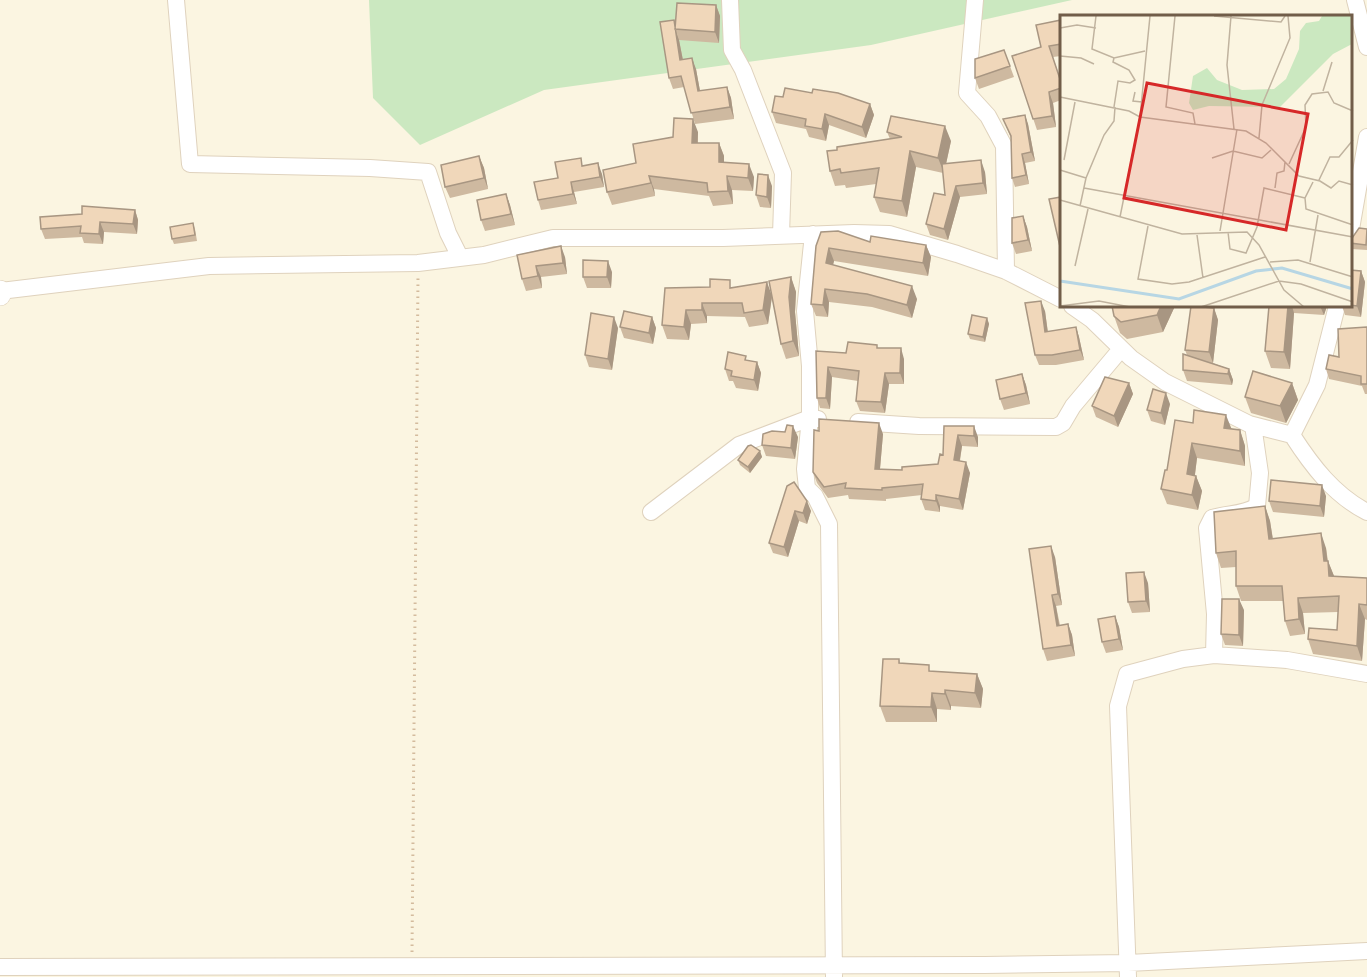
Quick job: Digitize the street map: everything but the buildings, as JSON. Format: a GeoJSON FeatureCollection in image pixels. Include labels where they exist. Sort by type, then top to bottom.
{"type":"FeatureCollection","features":[{"type":"Feature","properties":{"kind":"street"},"geometry":{"type":"LineString","coordinates":[[176,0],[190,164],[370,168],[428,172],[448,232],[460,257]]}},
{"type":"Feature","properties":{"kind":"street"},"geometry":{"type":"LineString","coordinates":[[730,0],[732,50],[743,70],[783,173],[780,235]]}},
{"type":"Feature","properties":{"kind":"street"},"geometry":{"type":"LineString","coordinates":[[975,0],[968,93],[988,116],[1004,146],[1006,271]]}},
{"type":"Feature","properties":{"kind":"street"},"geometry":{"type":"LineString","coordinates":[[1355,0],[1367,47]]}},
{"type":"Feature","properties":{"kind":"street"},"geometry":{"type":"LineString","coordinates":[[1352,224],[1367,138]]}},
{"type":"Feature","properties":{"kind":"street"},"geometry":{"type":"LineString","coordinates":[[813,234],[805,310],[810,366],[810,418],[805,469],[807,488],[815,496],[829,524],[834,972]]}},
{"type":"Feature","properties":{"kind":"street"},"geometry":{"type":"LineString","coordinates":[[0,291],[209,266],[418,263],[484,255],[553,238],[723,238],[813,234],[889,234],[1006,271],[1060,298]]}},
{"type":"Feature","properties":{"kind":"street"},"geometry":{"type":"LineString","coordinates":[[1075,308],[1165,382],[1209,406],[1253,425],[1292,435],[1311,463],[1347,502],[1367,512]]}},
{"type":"Feature","properties":{"kind":"street"},"geometry":{"type":"LineString","coordinates":[[1292,435],[1317,385],[1336,308]]}},
{"type":"Feature","properties":{"kind":"street"},"geometry":{"type":"LineString","coordinates":[[651,512],[739,445],[810,418],[909,426],[1056,428],[1063,423],[1073,406],[1122,349]]}},
{"type":"Feature","properties":{"kind":"street"},"geometry":{"type":"LineString","coordinates":[[1214,655],[1215,614],[1207,528],[1212,518],[1230,512],[1246,513],[1257,506],[1260,473],[1253,425]]}},
{"type":"Feature","properties":{"kind":"street"},"geometry":{"type":"LineString","coordinates":[[1128,970],[1118,706],[1126,674],[1183,659],[1214,655],[1287,660],[1367,674]]}},
{"type":"Feature","properties":{"kind":"street"},"geometry":{"type":"LineString","coordinates":[[0,967],[642,963],[834,972],[1128,970],[1367,951]]}},
{"type":"Feature","properties":{"kind":"path"},"geometry":{"type":"LineString","coordinates":[[412,966],[418,263]]}},
{"type":"Feature","properties":{"kind":"green space"},"geometry":{"type":"Polygon","coordinates":[[[369,0],[1072,0],[871,45],[544,90],[420,145],[373,98],[369,0]]]}}]}
